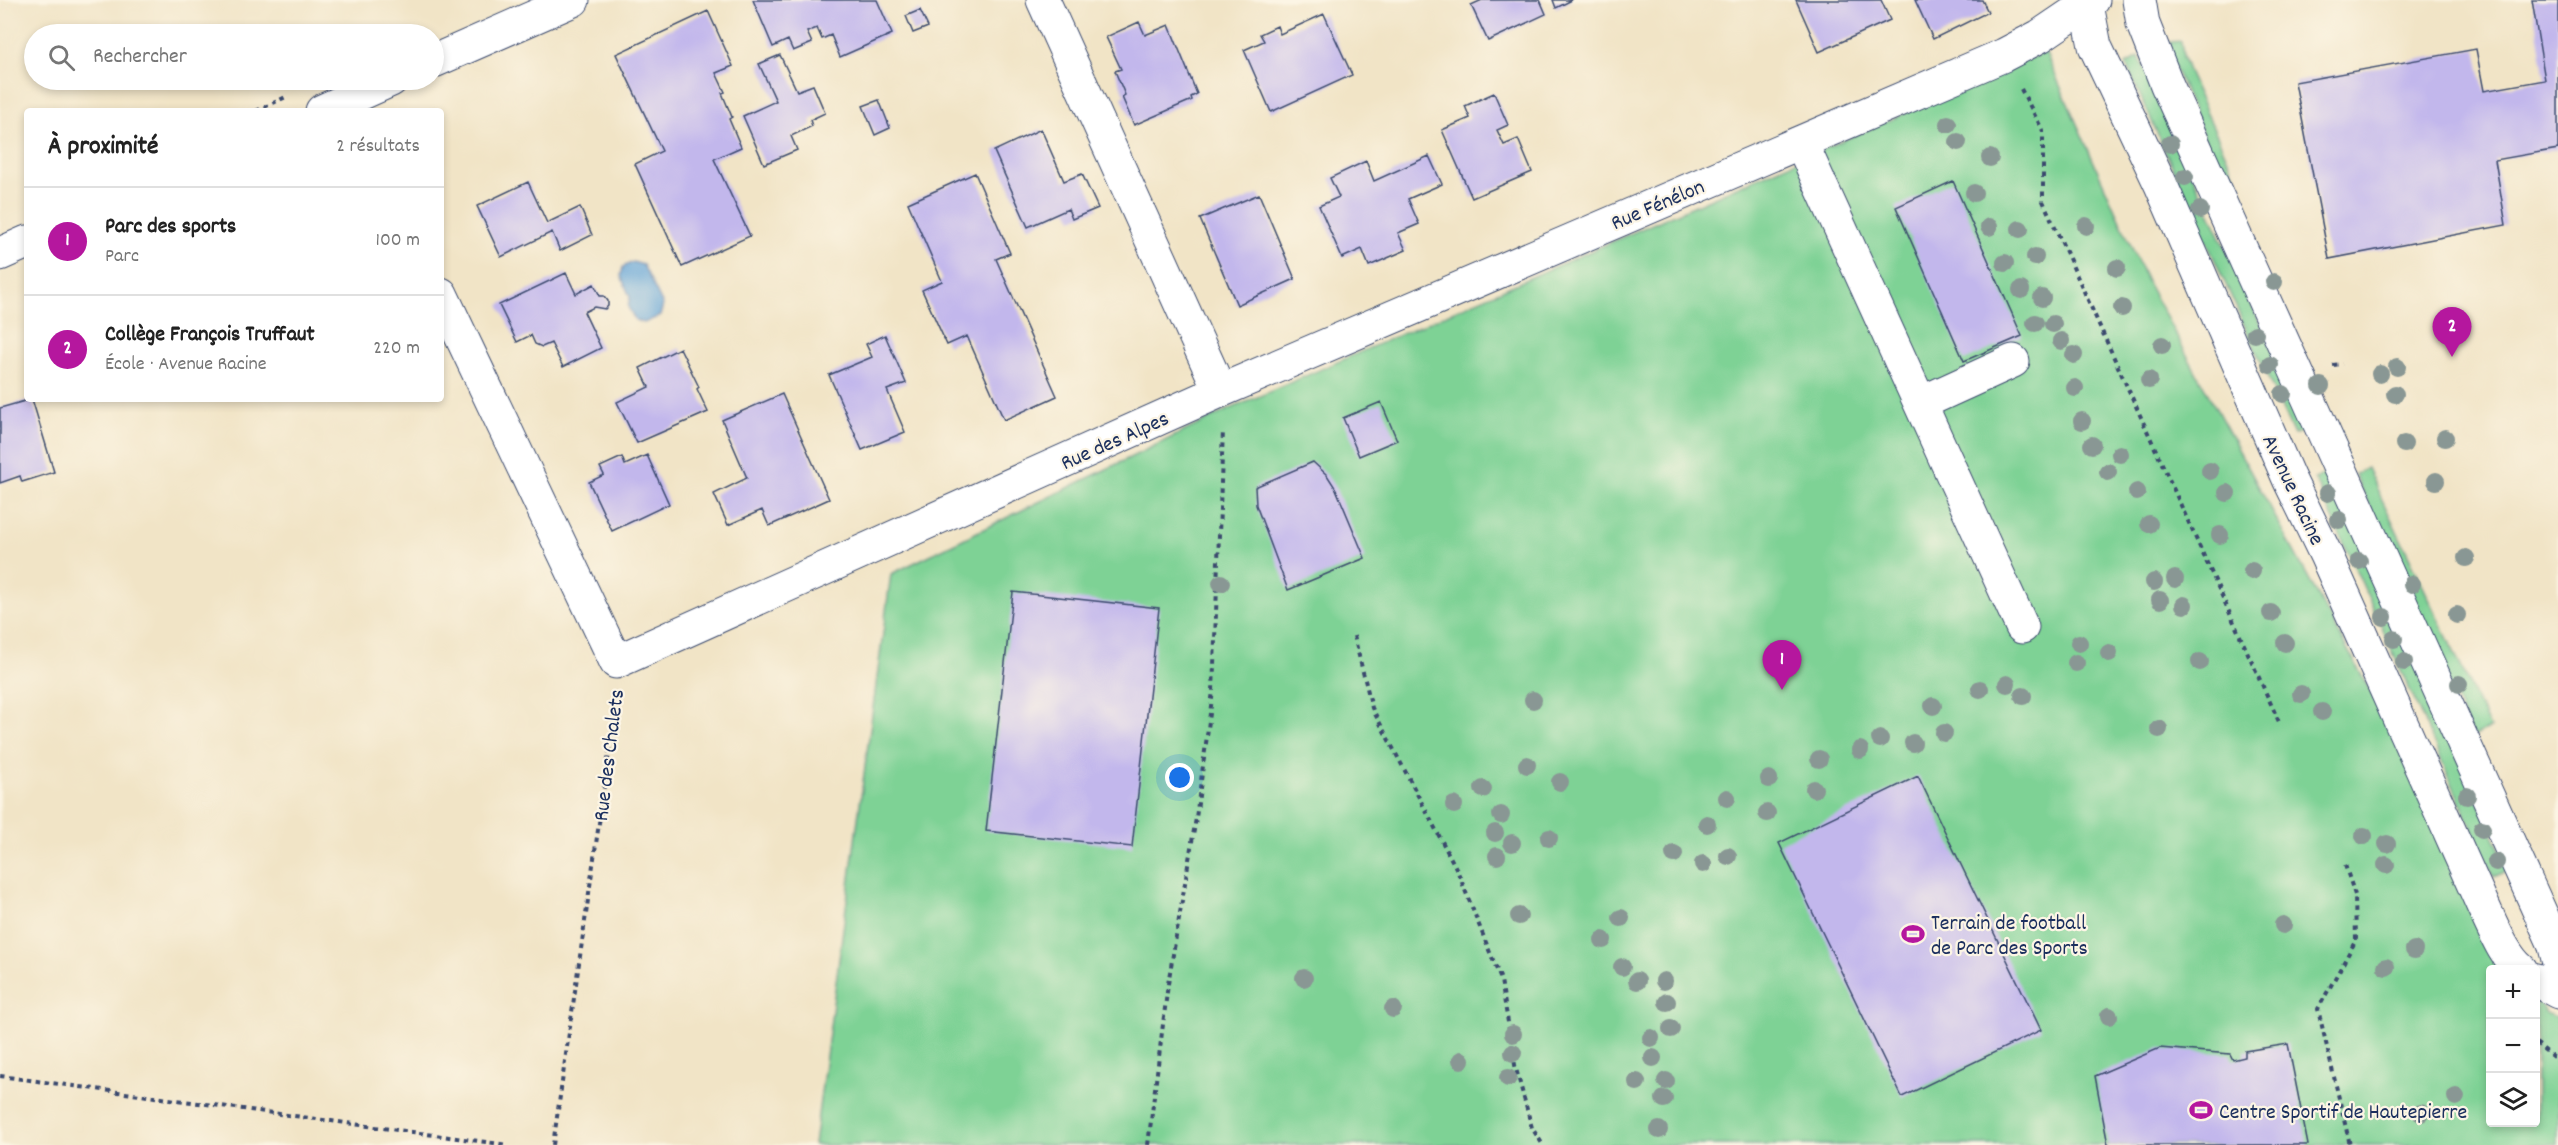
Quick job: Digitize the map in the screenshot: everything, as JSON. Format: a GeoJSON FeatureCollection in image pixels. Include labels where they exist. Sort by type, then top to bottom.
{"type":"FeatureCollection","features":[{"type":"Feature","properties":{"kind":"street"},"geometry":{"type":"LineString","coordinates":[[444,57],[573,0]]}},
{"type":"Feature","properties":{"kind":"street"},"geometry":{"type":"LineString","coordinates":[[1043,0],[1220,391]]}},
{"type":"Feature","properties":{"kind":"street"},"geometry":{"type":"LineString","coordinates":[[2139,0],[2143,24],[2167,85],[2554,943],[2558,959]]}},
{"type":"Feature","properties":{"kind":"street","name":"Rue Fénélon"},"geometry":{"type":"LineString","coordinates":[[1220,391],[2004,55],[2040,36],[2089,2]]}},
{"type":"Feature","properties":{"kind":"street","name":"Avenue Racine"},"geometry":{"type":"LineString","coordinates":[[2089,2],[2095,46],[2161,185],[2289,479],[2326,555],[2488,917],[2499,940],[2515,965]]}},
{"type":"Feature","properties":{"kind":"street"},"geometry":{"type":"LineString","coordinates":[[342,107],[373,90]]}},
{"type":"Feature","properties":{"kind":"street"},"geometry":{"type":"LineString","coordinates":[[1800,142],[2022,627]]}},
{"type":"Feature","properties":{"kind":"street"},"geometry":{"type":"LineString","coordinates":[[0,254],[24,243]]}},
{"type":"Feature","properties":{"kind":"street","name":"Rue des Chalets"},"geometry":{"type":"LineString","coordinates":[[444,300],[616,662]]}},
{"type":"Feature","properties":{"kind":"street"},"geometry":{"type":"LineString","coordinates":[[1921,403],[2013,361]]}},
{"type":"Feature","properties":{"kind":"street","name":"Rue des Alpes"},"geometry":{"type":"LineString","coordinates":[[616,662],[1220,391]]}},
{"type":"Feature","properties":{"kind":"street"},"geometry":{"type":"LineString","coordinates":[[2540,983],[2558,992]]}},
{"type":"Feature","properties":{"kind":"path"},"geometry":{"type":"LineString","coordinates":[[2004,55],[2043,131],[2043,201],[2280,724]]}},
{"type":"Feature","properties":{"kind":"path"},"geometry":{"type":"LineString","coordinates":[[1148,1145],[1168,984],[1196,818],[1213,691],[1223,427],[1220,391]]}},
{"type":"Feature","properties":{"kind":"path"},"geometry":{"type":"LineString","coordinates":[[1354,636],[1372,708],[1457,870],[1502,980],[1515,1065],[1532,1128],[1543,1145]]}},
{"type":"Feature","properties":{"kind":"path","name":"Rue des Chalets"},"geometry":{"type":"LineString","coordinates":[[553,1145],[617,696],[616,662]]}},
{"type":"Feature","properties":{"kind":"path"},"geometry":{"type":"LineString","coordinates":[[2344,865],[2355,896],[2356,940],[2318,1009],[2350,1145]]}},
{"type":"Feature","properties":{"kind":"path"},"geometry":{"type":"LineString","coordinates":[[2540,1047],[2558,1061]]}},
{"type":"Feature","properties":{"kind":"path"},"geometry":{"type":"LineString","coordinates":[[0,1076],[508,1145]]}},
{"type":"Feature","properties":{"kind":"green space"},"geometry":{"type":"Polygon","coordinates":[[[2181,41],[2183,57],[2189,74],[2239,184],[2226,190],[2172,60],[2170,42],[2181,41]]]}},
{"type":"Feature","properties":{"kind":"green space"},"geometry":{"type":"Polygon","coordinates":[[[2045,52],[2148,284],[2520,965],[2486,965],[2486,1127],[2540,1127],[2540,1002],[2546,1013],[2558,1018],[2558,1145],[814,1145],[891,574],[1228,410],[2045,52]]]}},
{"type":"Feature","properties":{"kind":"green space"},"geometry":{"type":"Polygon","coordinates":[[[2139,57],[2308,429],[2294,435],[2126,64],[2139,57]]]}},
{"type":"Feature","properties":{"kind":"green space"},"geometry":{"type":"Polygon","coordinates":[[[2367,468],[2490,728],[2473,737],[2355,474],[2367,468]]]}},
{"type":"Feature","properties":{"kind":"green space"},"geometry":{"type":"Polygon","coordinates":[[[2329,472],[2509,870],[2494,877],[2315,479],[2329,472]]]}},
{"type":"Feature","properties":{"kind":"water"},"geometry":{"type":"Polygon","coordinates":[[[633,262],[643,265],[663,305],[660,316],[644,323],[635,320],[628,307],[630,297],[621,276],[623,267],[633,262]]]}},
{"type":"Feature","properties":{"kind":"building"},"geometry":{"type":"Polygon","coordinates":[[[753,0],[877,0],[892,34],[840,57],[831,35],[822,39],[817,28],[807,32],[812,43],[793,51],[788,40],[773,47],[753,0]]]}},
{"type":"Feature","properties":{"kind":"building"},"geometry":{"type":"Polygon","coordinates":[[[1482,0],[1540,0],[1546,14],[1488,41],[1471,5],[1482,0]]]}},
{"type":"Feature","properties":{"kind":"building"},"geometry":{"type":"Polygon","coordinates":[[[1553,0],[1572,0],[1556,8],[1553,0]]]}},
{"type":"Feature","properties":{"kind":"building"},"geometry":{"type":"Polygon","coordinates":[[[1796,0],[1881,0],[1890,20],[1819,52],[1796,0]]]}},
{"type":"Feature","properties":{"kind":"building"},"geometry":{"type":"Polygon","coordinates":[[[1915,0],[1982,0],[1988,12],[1933,39],[1915,0]]]}},
{"type":"Feature","properties":{"kind":"building"},"geometry":{"type":"Polygon","coordinates":[[[2532,0],[2558,0],[2558,149],[2495,160],[2506,225],[2329,259],[2295,82],[2476,49],[2484,91],[2545,80],[2532,0]]]}},
{"type":"Feature","properties":{"kind":"building"},"geometry":{"type":"Polygon","coordinates":[[[920,10],[928,27],[913,33],[906,16],[920,10]]]}},
{"type":"Feature","properties":{"kind":"building"},"geometry":{"type":"Polygon","coordinates":[[[708,11],[733,66],[716,73],[725,92],[722,93],[732,117],[729,119],[741,147],[714,159],[750,236],[682,267],[635,164],[662,151],[616,54],[708,11]]]}},
{"type":"Feature","properties":{"kind":"building"},"geometry":{"type":"Polygon","coordinates":[[[1324,14],[1352,75],[1271,112],[1244,50],[1264,41],[1260,34],[1277,26],[1280,34],[1324,14]]]}},
{"type":"Feature","properties":{"kind":"building"},"geometry":{"type":"Polygon","coordinates":[[[1139,22],[1145,35],[1169,25],[1197,94],[1191,97],[1192,100],[1134,125],[1122,97],[1125,95],[1115,71],[1121,69],[1106,37],[1139,22]]]}},
{"type":"Feature","properties":{"kind":"building"},"geometry":{"type":"Polygon","coordinates":[[[780,55],[797,91],[813,85],[825,113],[810,120],[812,126],[791,136],[797,150],[764,164],[743,116],[776,101],[759,64],[780,55]]]}},
{"type":"Feature","properties":{"kind":"building"},"geometry":{"type":"Polygon","coordinates":[[[1494,93],[1508,125],[1497,130],[1504,145],[1518,139],[1532,172],[1472,198],[1442,130],[1470,118],[1465,106],[1494,93]]]}},
{"type":"Feature","properties":{"kind":"building"},"geometry":{"type":"Polygon","coordinates":[[[879,100],[890,128],[875,135],[863,106],[879,100]]]}},
{"type":"Feature","properties":{"kind":"building"},"geometry":{"type":"Polygon","coordinates":[[[1041,129],[1064,181],[1082,174],[1098,208],[1072,219],[1068,209],[1028,227],[994,151],[1041,129]]]}},
{"type":"Feature","properties":{"kind":"building"},"geometry":{"type":"Polygon","coordinates":[[[1429,156],[1442,184],[1408,199],[1419,224],[1398,233],[1406,250],[1369,266],[1362,249],[1342,258],[1319,206],[1339,197],[1330,178],[1366,161],[1374,181],[1429,156]]]}},
{"type":"Feature","properties":{"kind":"building"},"geometry":{"type":"Polygon","coordinates":[[[975,173],[1010,253],[996,259],[1057,396],[1004,420],[967,336],[947,345],[922,290],[942,281],[908,203],[975,173]]]}},
{"type":"Feature","properties":{"kind":"building"},"geometry":{"type":"Polygon","coordinates":[[[1953,181],[2022,336],[1964,361],[1896,207],[1953,181]]]}},
{"type":"Feature","properties":{"kind":"building"},"geometry":{"type":"Polygon","coordinates":[[[528,182],[547,223],[580,207],[592,235],[560,251],[552,232],[501,257],[477,206],[528,182]]]}},
{"type":"Feature","properties":{"kind":"building"},"geometry":{"type":"Polygon","coordinates":[[[1259,194],[1295,279],[1237,305],[1200,219],[1259,194]]]}},
{"type":"Feature","properties":{"kind":"building"},"geometry":{"type":"Polygon","coordinates":[[[566,273],[576,294],[594,284],[600,296],[604,296],[608,301],[608,306],[605,309],[594,307],[584,312],[601,348],[563,367],[551,343],[542,347],[535,344],[531,335],[517,342],[499,305],[566,273]]]}},
{"type":"Feature","properties":{"kind":"building"},"geometry":{"type":"Polygon","coordinates":[[[885,335],[906,383],[887,390],[905,432],[862,450],[829,375],[872,357],[866,344],[885,335]]]}},
{"type":"Feature","properties":{"kind":"building"},"geometry":{"type":"Polygon","coordinates":[[[680,348],[708,412],[637,443],[617,402],[649,387],[640,368],[680,348]]]}},
{"type":"Feature","properties":{"kind":"building"},"geometry":{"type":"Polygon","coordinates":[[[782,394],[829,499],[769,526],[762,510],[728,525],[714,494],[747,478],[722,420],[782,394]]]}},
{"type":"Feature","properties":{"kind":"building"},"geometry":{"type":"Polygon","coordinates":[[[24,401],[33,402],[54,472],[22,482],[20,476],[0,483],[0,408],[24,401]]]}},
{"type":"Feature","properties":{"kind":"building"},"geometry":{"type":"Polygon","coordinates":[[[1381,402],[1397,440],[1359,456],[1343,418],[1381,402]]]}},
{"type":"Feature","properties":{"kind":"building"},"geometry":{"type":"Polygon","coordinates":[[[647,455],[669,504],[612,531],[589,482],[604,475],[600,467],[622,457],[625,465],[647,455]]]}},
{"type":"Feature","properties":{"kind":"building"},"geometry":{"type":"Polygon","coordinates":[[[1313,462],[1327,475],[1336,489],[1365,558],[1288,590],[1256,505],[1255,487],[1313,462]]]}},
{"type":"Feature","properties":{"kind":"building"},"geometry":{"type":"Polygon","coordinates":[[[1013,592],[1159,608],[1132,847],[986,831],[1013,592]]]}},
{"type":"Feature","properties":{"kind":"building","name":"Terrain de football de Parc des Sports"},"geometry":{"type":"Polygon","coordinates":[[[1918,776],[2041,1030],[1902,1097],[1779,843],[1918,776]]]}},
{"type":"Feature","properties":{"kind":"building","name":"Centre Sportif de Hautepierre"},"geometry":{"type":"Polygon","coordinates":[[[2288,1044],[2308,1145],[2108,1145],[2095,1076],[2160,1048],[2230,1054],[2233,1060],[2245,1057],[2245,1051],[2288,1044]]]}},
{"type":"Feature","properties":{"kind":"place","name":"Collège François Truffaut"},"geometry":{"type":"Point","coordinates":[2452,357]}},
{"type":"Feature","properties":{"kind":"place","name":"Parc des sports"},"geometry":{"type":"Point","coordinates":[1782,690]}},
{"type":"Feature","properties":{"kind":"place","name":"Terrain de football de Parc des Sports"},"geometry":{"type":"Point","coordinates":[1913,934]}},
{"type":"Feature","properties":{"kind":"place","name":"Centre Sportif de Hautepierre"},"geometry":{"type":"Point","coordinates":[2201,1110]}}]}
